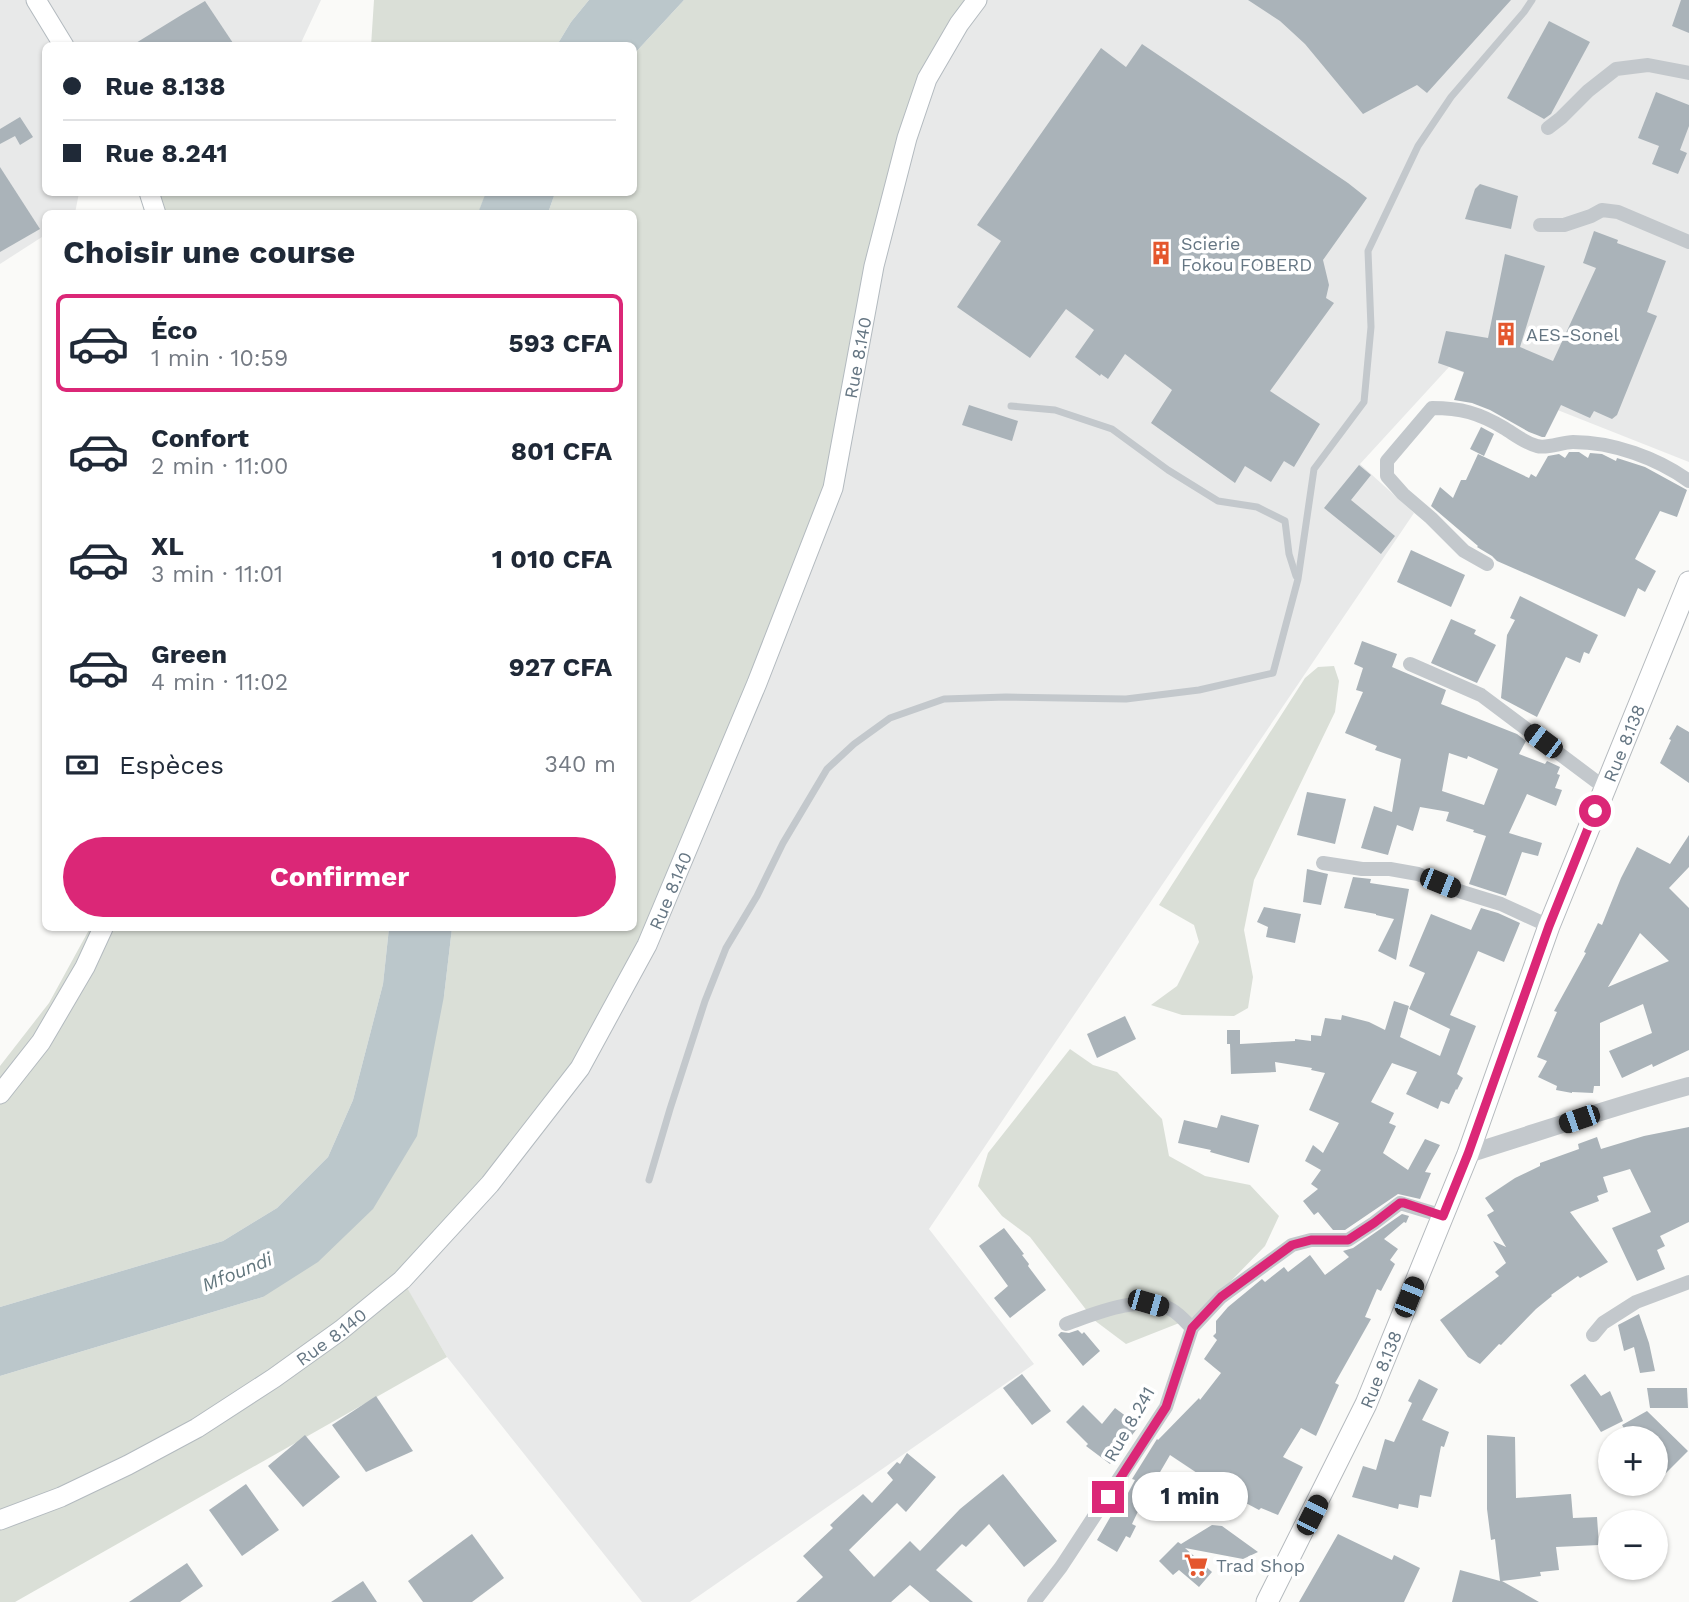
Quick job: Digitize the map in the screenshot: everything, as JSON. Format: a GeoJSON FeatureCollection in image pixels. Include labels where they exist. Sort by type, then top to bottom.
{"type":"FeatureCollection","features":[{"type":"Feature","properties":{"kind":"main road"},"geometry":{"type":"LineString","coordinates":[[36,0],[62,42]]}},
{"type":"Feature","properties":{"kind":"main road","name":"Rue 8.140"},"geometry":{"type":"LineString","coordinates":[[0,1520],[61,1497],[197,1428],[341,1330],[402,1279],[491,1184],[580,1068],[647,945],[757,683],[833,488],[874,266],[907,138],[927,79],[958,24],[977,0]]}},
{"type":"Feature","properties":{"kind":"main road","name":"Rue 8.138"},"geometry":{"type":"LineString","coordinates":[[1267,1602],[1366,1404],[1468,1154],[1549,926],[1689,582]]}},
{"type":"Feature","properties":{"kind":"main road"},"geometry":{"type":"LineString","coordinates":[[0,1094],[41,1042],[85,967],[102,931]]}},
{"type":"Feature","properties":{"kind":"street"},"geometry":{"type":"LineString","coordinates":[[1548,128],[1616,69],[1648,65],[1689,73]]}},
{"type":"Feature","properties":{"kind":"street"},"geometry":{"type":"LineString","coordinates":[[1540,225],[1564,225],[1602,210],[1618,212],[1689,242]]}},
{"type":"Feature","properties":{"kind":"street"},"geometry":{"type":"LineString","coordinates":[[1486,565],[1464,551],[1387,476],[1387,461],[1432,408],[1468,411],[1544,448],[1571,442],[1594,443],[1629,452],[1675,470],[1689,481]]}},
{"type":"Feature","properties":{"kind":"street"},"geometry":{"type":"LineString","coordinates":[[1410,664],[1481,695],[1605,788]]}},
{"type":"Feature","properties":{"kind":"street"},"geometry":{"type":"LineString","coordinates":[[1323,863],[1418,874],[1501,904],[1549,926]]}},
{"type":"Feature","properties":{"kind":"street"},"geometry":{"type":"LineString","coordinates":[[1468,1154],[1642,1098],[1689,1086]]}},
{"type":"Feature","properties":{"kind":"street","name":"Rue 8.241"},"geometry":{"type":"LineString","coordinates":[[1034,1602],[1061,1567],[1166,1407],[1192,1328],[1221,1297],[1292,1245],[1311,1240],[1348,1240],[1400,1203],[1443,1216]]}},
{"type":"Feature","properties":{"kind":"street"},"geometry":{"type":"LineString","coordinates":[[1593,1335],[1602,1323],[1636,1302],[1689,1282]]}},
{"type":"Feature","properties":{"kind":"street"},"geometry":{"type":"LineString","coordinates":[[1066,1324],[1111,1308],[1148,1303],[1171,1310],[1192,1328]]}},
{"type":"Feature","properties":{"kind":"lane"},"geometry":{"type":"LineString","coordinates":[[1522,0],[1524,12]]}},
{"type":"Feature","properties":{"kind":"lane"},"geometry":{"type":"LineString","coordinates":[[649,1180],[705,1001],[726,948],[827,769],[854,744],[890,718],[944,699],[1126,699],[1199,690],[1273,673],[1298,579],[1314,469],[1364,401],[1371,327],[1368,251],[1418,146],[1451,97],[1532,0]]}},
{"type":"Feature","properties":{"kind":"lane"},"geometry":{"type":"LineString","coordinates":[[1011,406],[1055,410],[1112,429],[1168,470],[1218,501],[1257,507],[1285,521],[1289,554],[1298,579]]}},
{"type":"Feature","properties":{"kind":"shaded area"},"geometry":{"type":"Polygon","coordinates":[[[0,0],[321,0],[301,42],[42,42],[42,196],[78,196],[76,210],[42,210],[42,237],[0,264],[0,0]]]}},
{"type":"Feature","properties":{"kind":"shaded area"},"geometry":{"type":"Polygon","coordinates":[[[374,0],[589,0],[559,42],[371,42],[374,0]]]}},
{"type":"Feature","properties":{"kind":"shaded area"},"geometry":{"type":"Polygon","coordinates":[[[684,0],[977,0],[927,79],[833,488],[757,683],[580,1068],[402,1279],[447,1357],[15,1602],[0,1602],[0,1376],[263,1297],[444,996],[452,931],[637,931],[637,210],[549,210],[554,196],[637,196],[637,51],[684,0]]]}},
{"type":"Feature","properties":{"kind":"shaded area"},"geometry":{"type":"Polygon","coordinates":[[[977,0],[1689,0],[1689,462],[1449,367],[1360,464],[1414,513],[929,1229],[1034,1364],[690,1602],[642,1602],[447,1357],[402,1280],[647,945],[907,138],[977,0]]]}},
{"type":"Feature","properties":{"kind":"shaded area"},"geometry":{"type":"Polygon","coordinates":[[[155,196],[485,196],[480,210],[155,210],[152,199],[155,196]]]}},
{"type":"Feature","properties":{"kind":"shaded area"},"geometry":{"type":"Polygon","coordinates":[[[1334,666],[1339,681],[1335,712],[1254,880],[1244,930],[1253,977],[1248,1008],[1234,1016],[1182,1015],[1151,1005],[1177,986],[1199,942],[1194,925],[1159,905],[1305,678],[1318,667],[1334,666]]]}},
{"type":"Feature","properties":{"kind":"shaded area"},"geometry":{"type":"Polygon","coordinates":[[[88,931],[389,931],[383,984],[353,1100],[328,1157],[277,1208],[223,1241],[0,1307],[0,1066],[49,1003],[88,931]]]}},
{"type":"Feature","properties":{"kind":"shaded area"},"geometry":{"type":"Polygon","coordinates":[[[1070,1049],[1093,1065],[1117,1072],[1162,1119],[1169,1156],[1205,1176],[1250,1185],[1279,1216],[1265,1246],[1197,1316],[1126,1344],[1094,1320],[1030,1237],[1002,1216],[978,1186],[988,1153],[1070,1049]]]}},
{"type":"Feature","properties":{"kind":"water"},"geometry":{"type":"Polygon","coordinates":[[[589,0],[684,0],[637,51],[637,42],[559,42],[589,0]]]}},
{"type":"Feature","properties":{"kind":"water"},"geometry":{"type":"Polygon","coordinates":[[[484,196],[554,196],[549,210],[479,210],[484,196]]]}},
{"type":"Feature","properties":{"kind":"water","name":"Mfoundi"},"geometry":{"type":"Polygon","coordinates":[[[389,931],[452,931],[444,996],[417,1136],[373,1209],[318,1262],[263,1297],[0,1376],[0,1307],[223,1241],[277,1208],[328,1157],[353,1100],[383,984],[389,931]]]}},
{"type":"Feature","properties":{"kind":"building"},"geometry":{"type":"Polygon","coordinates":[[[1248,0],[1511,0],[1427,93],[1417,85],[1363,114],[1305,44],[1280,21],[1248,0]]]}},
{"type":"Feature","properties":{"kind":"building"},"geometry":{"type":"Polygon","coordinates":[[[1681,0],[1689,0],[1689,33],[1672,26],[1681,0]]]}},
{"type":"Feature","properties":{"kind":"building"},"geometry":{"type":"Polygon","coordinates":[[[205,1],[232,42],[138,42],[205,1]]]}},
{"type":"Feature","properties":{"kind":"building"},"geometry":{"type":"Polygon","coordinates":[[[1549,21],[1590,42],[1551,114],[1544,119],[1507,98],[1549,21]]]}},
{"type":"Feature","properties":{"kind":"building","name":"Scierie Fokou FOBERD"},"geometry":{"type":"Polygon","coordinates":[[[1142,44],[1367,198],[1323,260],[1329,285],[1326,298],[1334,303],[1270,391],[1320,424],[1294,467],[1284,461],[1271,482],[1245,466],[1235,483],[1151,423],[1172,390],[1125,354],[1108,379],[1075,357],[1094,330],[1066,309],[1030,358],[957,307],[1001,241],[977,225],[1101,48],[1126,67],[1142,44]]]}},
{"type":"Feature","properties":{"kind":"building"},"geometry":{"type":"Polygon","coordinates":[[[1656,92],[1689,105],[1689,126],[1680,150],[1687,153],[1678,174],[1652,164],[1659,146],[1638,138],[1656,92]]]}},
{"type":"Feature","properties":{"kind":"building"},"geometry":{"type":"Polygon","coordinates":[[[20,117],[33,137],[20,145],[15,136],[0,144],[0,129],[20,117]]]}},
{"type":"Feature","properties":{"kind":"building"},"geometry":{"type":"Polygon","coordinates":[[[0,167],[40,229],[0,252],[0,167]]]}},
{"type":"Feature","properties":{"kind":"building"},"geometry":{"type":"Polygon","coordinates":[[[1480,184],[1518,196],[1511,229],[1465,219],[1475,189],[1480,184]]]}},
{"type":"Feature","properties":{"kind":"building"},"geometry":{"type":"Polygon","coordinates":[[[1594,231],[1618,240],[1617,243],[1666,261],[1647,312],[1657,316],[1617,415],[1612,419],[1594,411],[1590,418],[1561,405],[1545,437],[1542,437],[1490,410],[1454,400],[1464,372],[1438,363],[1446,331],[1488,338],[1505,254],[1545,266],[1520,347],[1553,361],[1596,268],[1583,263],[1594,231]]]}},
{"type":"Feature","properties":{"kind":"building"},"geometry":{"type":"Polygon","coordinates":[[[969,405],[1018,421],[1012,441],[962,425],[969,405]]]}},
{"type":"Feature","properties":{"kind":"building"},"geometry":{"type":"Polygon","coordinates":[[[1481,427],[1494,434],[1484,456],[1470,449],[1481,427]]]}},
{"type":"Feature","properties":{"kind":"building"},"geometry":{"type":"Polygon","coordinates":[[[1569,452],[1579,452],[1588,458],[1590,453],[1602,454],[1616,461],[1617,458],[1645,467],[1687,490],[1677,517],[1660,511],[1635,559],[1656,571],[1645,592],[1638,588],[1625,617],[1497,561],[1431,506],[1440,487],[1453,498],[1461,480],[1466,480],[1478,454],[1529,478],[1531,474],[1536,477],[1548,456],[1559,454],[1565,458],[1569,452]]]}},
{"type":"Feature","properties":{"kind":"building"},"geometry":{"type":"Polygon","coordinates":[[[1359,465],[1371,475],[1351,500],[1395,536],[1381,554],[1324,508],[1359,465]]]}},
{"type":"Feature","properties":{"kind":"building"},"geometry":{"type":"Polygon","coordinates":[[[1411,550],[1465,575],[1451,607],[1397,582],[1411,550]]]}},
{"type":"Feature","properties":{"kind":"building"},"geometry":{"type":"Polygon","coordinates":[[[1520,596],[1598,635],[1589,654],[1584,652],[1580,663],[1566,657],[1537,717],[1501,698],[1507,635],[1515,620],[1510,618],[1520,596]]]}},
{"type":"Feature","properties":{"kind":"building"},"geometry":{"type":"Polygon","coordinates":[[[1451,619],[1476,630],[1474,634],[1496,645],[1477,683],[1431,663],[1451,619]]]}},
{"type":"Feature","properties":{"kind":"building"},"geometry":{"type":"Polygon","coordinates":[[[1362,641],[1397,654],[1392,667],[1446,690],[1441,704],[1517,734],[1526,741],[1519,754],[1560,767],[1555,788],[1562,790],[1556,806],[1527,794],[1509,833],[1542,843],[1538,856],[1522,852],[1506,896],[1469,884],[1486,836],[1446,821],[1449,812],[1420,807],[1413,831],[1397,825],[1388,855],[1361,848],[1374,806],[1392,812],[1401,759],[1375,750],[1377,746],[1345,733],[1363,692],[1356,690],[1363,668],[1354,664],[1362,641]],[[1449,753],[1442,791],[1484,805],[1498,769],[1468,756],[1467,759],[1449,753]]]}},
{"type":"Feature","properties":{"kind":"building"},"geometry":{"type":"Polygon","coordinates":[[[1677,725],[1689,732],[1689,783],[1660,763],[1677,725]]]}},
{"type":"Feature","properties":{"kind":"building"},"geometry":{"type":"Polygon","coordinates":[[[1307,792],[1346,799],[1335,844],[1297,835],[1307,792]]]}},
{"type":"Feature","properties":{"kind":"building"},"geometry":{"type":"Polygon","coordinates":[[[1689,835],[1689,867],[1669,888],[1689,908],[1689,1050],[1622,1078],[1609,1051],[1652,1033],[1643,1004],[1600,1023],[1600,1086],[1594,1086],[1593,1093],[1556,1090],[1557,1086],[1538,1077],[1547,1061],[1537,1057],[1557,1012],[1554,1011],[1586,953],[1584,952],[1598,923],[1602,925],[1637,847],[1670,864],[1689,835]],[[1640,933],[1608,987],[1669,961],[1640,933]]]}},
{"type":"Feature","properties":{"kind":"building"},"geometry":{"type":"Polygon","coordinates":[[[1307,869],[1328,874],[1321,905],[1303,902],[1307,869]]]}},
{"type":"Feature","properties":{"kind":"building"},"geometry":{"type":"Polygon","coordinates":[[[1353,877],[1371,879],[1370,883],[1409,889],[1396,960],[1378,951],[1394,919],[1344,908],[1353,877]]]}},
{"type":"Feature","properties":{"kind":"building"},"geometry":{"type":"Polygon","coordinates":[[[1264,907],[1301,914],[1295,943],[1266,937],[1268,927],[1257,922],[1264,907]]]}},
{"type":"Feature","properties":{"kind":"building"},"geometry":{"type":"Polygon","coordinates":[[[1481,908],[1520,923],[1504,962],[1478,951],[1450,1015],[1476,1026],[1457,1074],[1463,1078],[1449,1104],[1441,1101],[1438,1109],[1406,1094],[1417,1072],[1392,1063],[1371,1102],[1394,1113],[1389,1123],[1396,1126],[1383,1153],[1408,1170],[1425,1139],[1440,1145],[1425,1172],[1431,1173],[1420,1199],[1398,1194],[1345,1230],[1333,1230],[1318,1212],[1314,1215],[1303,1201],[1318,1189],[1311,1184],[1321,1170],[1305,1161],[1313,1145],[1323,1153],[1339,1123],[1309,1110],[1325,1073],[1275,1062],[1276,1072],[1231,1074],[1230,1044],[1227,1044],[1227,1030],[1240,1030],[1240,1044],[1295,1039],[1311,1041],[1311,1035],[1321,1036],[1325,1018],[1341,1020],[1342,1015],[1369,1022],[1385,1030],[1394,1001],[1409,1006],[1400,1037],[1440,1056],[1450,1029],[1409,1009],[1425,973],[1409,966],[1431,914],[1471,930],[1481,908]]]}},
{"type":"Feature","properties":{"kind":"building"},"geometry":{"type":"Polygon","coordinates":[[[1125,1016],[1136,1039],[1097,1058],[1087,1034],[1125,1016]]]}},
{"type":"Feature","properties":{"kind":"building"},"geometry":{"type":"Polygon","coordinates":[[[1221,1115],[1259,1125],[1249,1163],[1210,1152],[1211,1150],[1178,1143],[1184,1120],[1217,1128],[1221,1115]]]}},
{"type":"Feature","properties":{"kind":"building"},"geometry":{"type":"Polygon","coordinates":[[[1689,1127],[1689,1222],[1660,1236],[1665,1246],[1657,1250],[1665,1269],[1637,1281],[1612,1228],[1651,1212],[1630,1169],[1603,1177],[1608,1192],[1597,1196],[1599,1201],[1570,1212],[1608,1262],[1580,1278],[1578,1276],[1551,1295],[1480,1364],[1468,1357],[1440,1320],[1499,1276],[1495,1272],[1506,1263],[1493,1241],[1506,1247],[1487,1215],[1494,1211],[1485,1198],[1515,1178],[1540,1166],[1540,1163],[1579,1149],[1578,1144],[1597,1137],[1601,1149],[1644,1136],[1689,1127]]]}},
{"type":"Feature","properties":{"kind":"building"},"geometry":{"type":"Polygon","coordinates":[[[1402,1214],[1409,1216],[1406,1223],[1384,1239],[1398,1249],[1390,1260],[1395,1264],[1381,1291],[1377,1289],[1365,1317],[1371,1319],[1335,1383],[1339,1385],[1316,1436],[1301,1428],[1283,1457],[1303,1467],[1278,1515],[1261,1508],[1259,1510],[1227,1493],[1170,1455],[1142,1503],[1132,1524],[1136,1526],[1130,1538],[1126,1536],[1117,1552],[1097,1540],[1119,1502],[1122,1504],[1135,1480],[1132,1479],[1157,1439],[1199,1398],[1200,1400],[1221,1373],[1204,1359],[1217,1340],[1213,1336],[1216,1333],[1216,1321],[1228,1307],[1262,1279],[1265,1282],[1284,1267],[1288,1272],[1310,1255],[1325,1275],[1349,1257],[1343,1251],[1353,1248],[1402,1214]]]}},
{"type":"Feature","properties":{"kind":"building"},"geometry":{"type":"Polygon","coordinates":[[[1004,1228],[1046,1290],[1010,1318],[994,1298],[1008,1286],[979,1246],[1004,1228]]]}},
{"type":"Feature","properties":{"kind":"building"},"geometry":{"type":"Polygon","coordinates":[[[1639,1314],[1655,1371],[1640,1373],[1634,1347],[1624,1351],[1618,1325],[1639,1314]]]}},
{"type":"Feature","properties":{"kind":"building"},"geometry":{"type":"Polygon","coordinates":[[[1078,1330],[1082,1334],[1084,1332],[1100,1351],[1083,1366],[1058,1335],[1061,1332],[1078,1330]]]}},
{"type":"Feature","properties":{"kind":"building"},"geometry":{"type":"Polygon","coordinates":[[[1022,1374],[1051,1411],[1032,1425],[1003,1388],[1022,1374]]]}},
{"type":"Feature","properties":{"kind":"building"},"geometry":{"type":"Polygon","coordinates":[[[1585,1374],[1601,1396],[1610,1391],[1623,1421],[1613,1426],[1598,1427],[1570,1385],[1585,1374]]]}},
{"type":"Feature","properties":{"kind":"building"},"geometry":{"type":"Polygon","coordinates":[[[1419,1379],[1438,1389],[1422,1420],[1449,1432],[1444,1447],[1441,1446],[1431,1497],[1420,1495],[1418,1508],[1399,1504],[1398,1509],[1352,1497],[1363,1466],[1376,1470],[1385,1439],[1394,1442],[1412,1403],[1408,1401],[1419,1379]]]}},
{"type":"Feature","properties":{"kind":"building"},"geometry":{"type":"Polygon","coordinates":[[[1647,1388],[1687,1388],[1688,1408],[1650,1408],[1647,1388]]]}},
{"type":"Feature","properties":{"kind":"building"},"geometry":{"type":"Polygon","coordinates":[[[376,1396],[413,1451],[366,1472],[332,1425],[376,1396]]]}},
{"type":"Feature","properties":{"kind":"building"},"geometry":{"type":"Polygon","coordinates":[[[1083,1405],[1102,1424],[1115,1408],[1139,1426],[1110,1464],[1086,1446],[1088,1444],[1066,1422],[1083,1405]]]}},
{"type":"Feature","properties":{"kind":"building"},"geometry":{"type":"Polygon","coordinates":[[[1647,1411],[1662,1426],[1623,1426],[1647,1411]]]}},
{"type":"Feature","properties":{"kind":"building"},"geometry":{"type":"Polygon","coordinates":[[[1668,1431],[1688,1451],[1668,1471],[1668,1431]]]}},
{"type":"Feature","properties":{"kind":"building"},"geometry":{"type":"Polygon","coordinates":[[[305,1435],[340,1477],[303,1507],[268,1466],[305,1435]]]}},
{"type":"Feature","properties":{"kind":"building"},"geometry":{"type":"Polygon","coordinates":[[[1487,1435],[1515,1437],[1516,1498],[1571,1494],[1573,1518],[1597,1517],[1598,1545],[1556,1547],[1559,1570],[1540,1572],[1541,1576],[1502,1581],[1539,1602],[1452,1602],[1460,1570],[1500,1581],[1495,1539],[1491,1540],[1487,1509],[1487,1435]]]}},
{"type":"Feature","properties":{"kind":"building"},"geometry":{"type":"Polygon","coordinates":[[[907,1453],[936,1477],[906,1512],[897,1503],[849,1550],[874,1577],[910,1541],[920,1551],[960,1509],[1003,1474],[1057,1541],[1024,1567],[989,1524],[966,1547],[962,1544],[936,1570],[973,1602],[930,1602],[910,1585],[891,1602],[796,1602],[823,1577],[803,1556],[833,1528],[830,1525],[863,1494],[872,1503],[893,1480],[887,1473],[897,1462],[900,1464],[907,1453]]]}},
{"type":"Feature","properties":{"kind":"building"},"geometry":{"type":"Polygon","coordinates":[[[246,1484],[279,1530],[242,1556],[209,1510],[246,1484]]]}},
{"type":"Feature","properties":{"kind":"building"},"geometry":{"type":"Polygon","coordinates":[[[1212,1525],[1222,1526],[1258,1552],[1243,1559],[1185,1548],[1212,1572],[1199,1587],[1179,1570],[1173,1575],[1159,1561],[1178,1542],[1181,1544],[1212,1525]]]}},
{"type":"Feature","properties":{"kind":"building"},"geometry":{"type":"Polygon","coordinates":[[[472,1534],[504,1578],[472,1602],[423,1602],[408,1581],[472,1534]]]}},
{"type":"Feature","properties":{"kind":"building"},"geometry":{"type":"Polygon","coordinates":[[[1338,1534],[1392,1560],[1394,1555],[1420,1568],[1404,1602],[1299,1602],[1338,1534]]]}},
{"type":"Feature","properties":{"kind":"building"},"geometry":{"type":"Polygon","coordinates":[[[187,1563],[203,1586],[180,1602],[129,1602],[187,1563]]]}},
{"type":"Feature","properties":{"kind":"building"},"geometry":{"type":"Polygon","coordinates":[[[363,1581],[377,1602],[331,1602],[363,1581]]]}},
{"type":"Feature","properties":{"kind":"place","name":"Scierie Fokou FOBERD"},"geometry":{"type":"Point","coordinates":[1161,253]}},
{"type":"Feature","properties":{"kind":"place","name":"AES-Sonel"},"geometry":{"type":"Point","coordinates":[1506,334]}},
{"type":"Feature","properties":{"kind":"place","name":"Trad Shop"},"geometry":{"type":"Point","coordinates":[1196,1565]}},
{"type":"Feature","properties":{"kind":"route"},"geometry":{"type":"LineString","coordinates":[[1108,1497],[1166,1407],[1192,1328],[1221,1297],[1292,1245],[1311,1240],[1348,1240],[1400,1203],[1443,1216],[1468,1154],[1549,926],[1595,811]]}}]}
